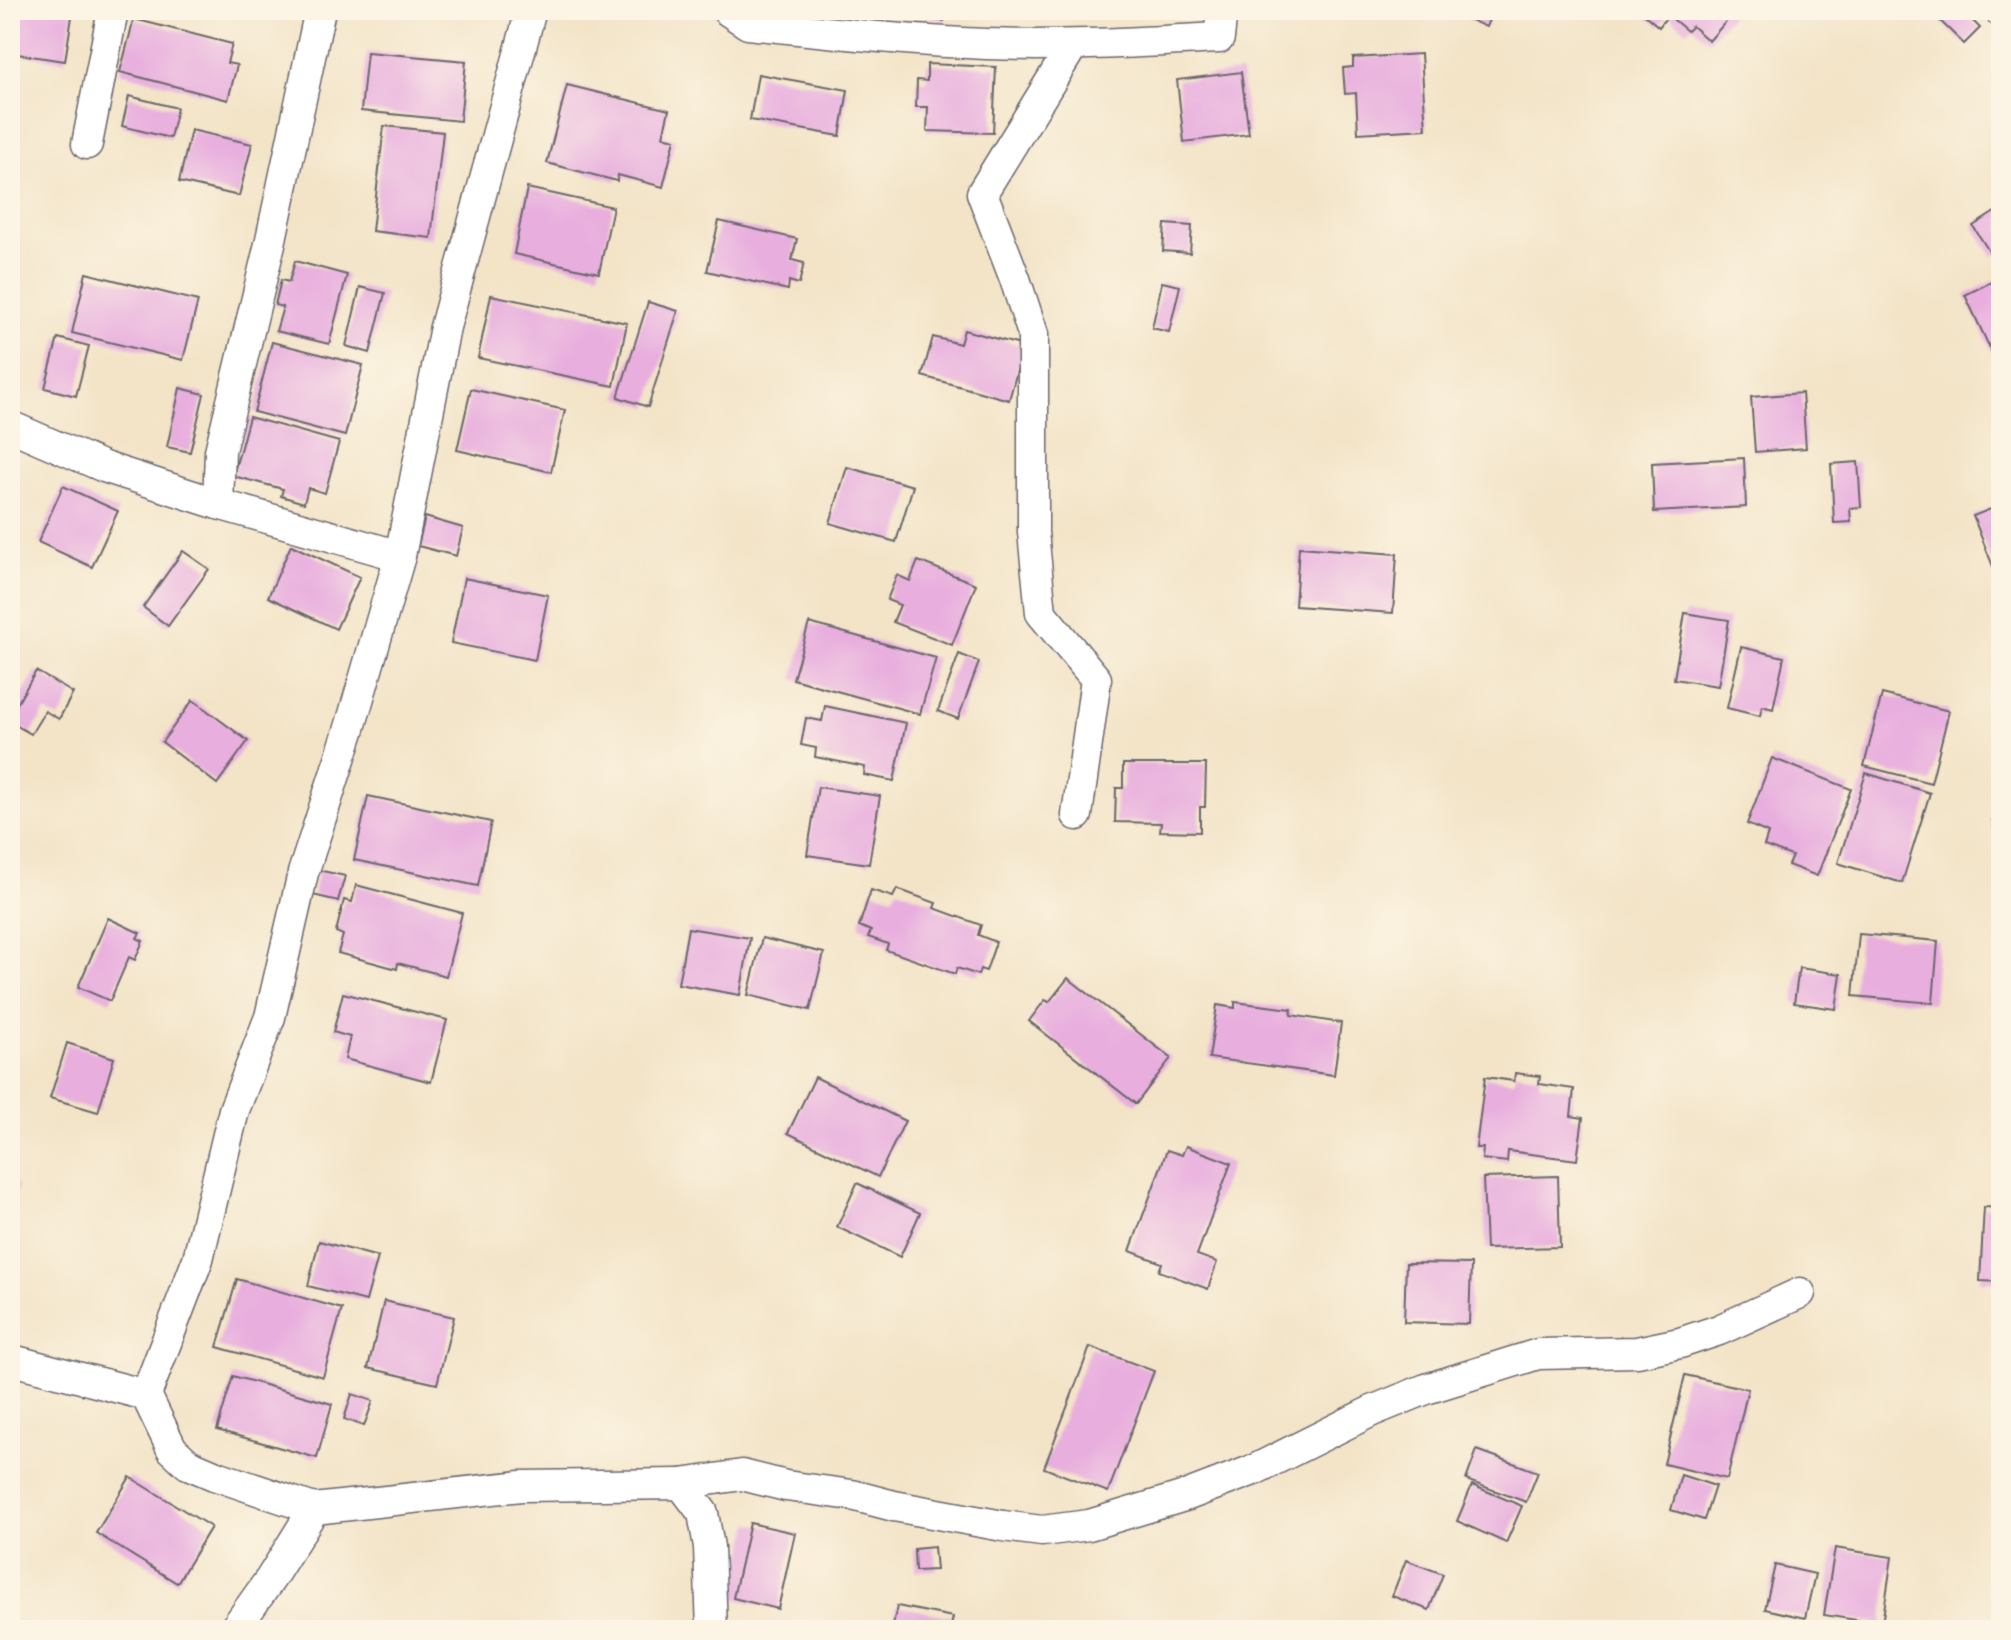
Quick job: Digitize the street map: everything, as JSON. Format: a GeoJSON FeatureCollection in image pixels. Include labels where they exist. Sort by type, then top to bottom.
{"type":"FeatureCollection","features":[{"type":"Feature","properties":{"kind":"street"},"geometry":{"type":"LineString","coordinates":[[87,144],[113,10]]}},
{"type":"Feature","properties":{"kind":"street"},"geometry":{"type":"LineString","coordinates":[[218,504],[220,451],[276,215],[320,10]]}},
{"type":"Feature","properties":{"kind":"street"},"geometry":{"type":"LineString","coordinates":[[531,10],[445,327],[400,556],[350,728],[303,873],[270,1017],[234,1110],[198,1259],[146,1395],[172,1449],[188,1464],[214,1475],[314,1509],[521,1486],[681,1484],[742,1475],[786,1486],[852,1495],[894,1506],[1042,1531],[1089,1525],[1188,1495],[1256,1469],[1372,1411],[1426,1389],[1538,1354],[1637,1352],[1680,1343],[1719,1330],[1800,1293]]}},
{"type":"Feature","properties":{"kind":"street"},"geometry":{"type":"LineString","coordinates":[[727,10],[748,24],[899,40],[1073,45],[1219,38],[1222,10]]}},
{"type":"Feature","properties":{"kind":"street"},"geometry":{"type":"LineString","coordinates":[[1073,45],[982,193],[1033,334],[1033,532],[1041,613],[1096,679],[1077,815]]}},
{"type":"Feature","properties":{"kind":"street"},"geometry":{"type":"LineString","coordinates":[[10,426],[104,467],[218,504],[400,556]]}},
{"type":"Feature","properties":{"kind":"street"},"geometry":{"type":"LineString","coordinates":[[10,1362],[146,1395]]}},
{"type":"Feature","properties":{"kind":"street"},"geometry":{"type":"LineString","coordinates":[[681,1484],[703,1513],[709,1547],[712,1630]]}},
{"type":"Feature","properties":{"kind":"street"},"geometry":{"type":"LineString","coordinates":[[234,1630],[314,1509]]}},
{"type":"Feature","properties":{"kind":"building"},"geometry":{"type":"Polygon","coordinates":[[[10,10],[73,10],[65,61],[10,53],[10,10]]]}},
{"type":"Feature","properties":{"kind":"building"},"geometry":{"type":"Polygon","coordinates":[[[222,10],[262,10],[259,20],[222,10]]]}},
{"type":"Feature","properties":{"kind":"building"},"geometry":{"type":"Polygon","coordinates":[[[911,10],[947,10],[944,21],[911,10]]]}},
{"type":"Feature","properties":{"kind":"building"},"geometry":{"type":"Polygon","coordinates":[[[1448,10],[1493,10],[1486,27],[1448,10]]]}},
{"type":"Feature","properties":{"kind":"building"},"geometry":{"type":"Polygon","coordinates":[[[1639,10],[1736,10],[1709,41],[1692,26],[1687,31],[1668,15],[1659,27],[1639,10]]]}},
{"type":"Feature","properties":{"kind":"building"},"geometry":{"type":"Polygon","coordinates":[[[1929,10],[1962,10],[1980,28],[1964,44],[1929,10]]]}},
{"type":"Feature","properties":{"kind":"building"},"geometry":{"type":"Polygon","coordinates":[[[134,19],[232,44],[227,63],[237,65],[228,100],[120,72],[134,19]]]}},
{"type":"Feature","properties":{"kind":"building"},"geometry":{"type":"Polygon","coordinates":[[[367,52],[466,61],[460,121],[361,111],[367,52]]]}},
{"type":"Feature","properties":{"kind":"building"},"geometry":{"type":"Polygon","coordinates":[[[1421,54],[1426,129],[1358,133],[1356,93],[1345,94],[1343,68],[1353,67],[1353,58],[1421,54]]]}},
{"type":"Feature","properties":{"kind":"building"},"geometry":{"type":"Polygon","coordinates":[[[927,64],[996,67],[993,133],[927,131],[928,107],[916,107],[917,80],[927,81],[927,64]]]}},
{"type":"Feature","properties":{"kind":"building"},"geometry":{"type":"Polygon","coordinates":[[[1241,72],[1249,134],[1184,142],[1177,80],[1241,72]]]}},
{"type":"Feature","properties":{"kind":"building"},"geometry":{"type":"Polygon","coordinates":[[[758,74],[848,90],[840,136],[750,120],[758,74]]]}},
{"type":"Feature","properties":{"kind":"building"},"geometry":{"type":"Polygon","coordinates":[[[567,85],[669,110],[663,136],[675,139],[663,187],[618,175],[617,181],[547,163],[567,85]]]}},
{"type":"Feature","properties":{"kind":"building"},"geometry":{"type":"Polygon","coordinates":[[[129,96],[177,108],[170,138],[122,126],[129,96]]]}},
{"type":"Feature","properties":{"kind":"building"},"geometry":{"type":"Polygon","coordinates":[[[384,126],[443,132],[431,238],[372,231],[384,126]]]}},
{"type":"Feature","properties":{"kind":"building"},"geometry":{"type":"Polygon","coordinates":[[[191,130],[252,144],[239,196],[179,182],[191,130]]]}},
{"type":"Feature","properties":{"kind":"building"},"geometry":{"type":"Polygon","coordinates":[[[527,188],[613,207],[599,273],[514,254],[527,188]]]}},
{"type":"Feature","properties":{"kind":"building"},"geometry":{"type":"Polygon","coordinates":[[[2001,208],[2001,251],[1992,256],[1973,226],[2001,208]]]}},
{"type":"Feature","properties":{"kind":"building"},"geometry":{"type":"Polygon","coordinates":[[[719,221],[797,239],[792,260],[804,263],[799,284],[789,281],[788,290],[707,271],[719,221]]]}},
{"type":"Feature","properties":{"kind":"building"},"geometry":{"type":"Polygon","coordinates":[[[1165,224],[1192,226],[1190,253],[1163,251],[1165,224]]]}},
{"type":"Feature","properties":{"kind":"building"},"geometry":{"type":"Polygon","coordinates":[[[295,261],[347,275],[329,344],[276,331],[283,307],[275,305],[281,280],[289,282],[295,261]]]}},
{"type":"Feature","properties":{"kind":"building"},"geometry":{"type":"Polygon","coordinates":[[[86,273],[198,301],[183,360],[72,333],[86,273]]]}},
{"type":"Feature","properties":{"kind":"building"},"geometry":{"type":"Polygon","coordinates":[[[2001,277],[2001,354],[1994,357],[1965,295],[2001,277]]]}},
{"type":"Feature","properties":{"kind":"building"},"geometry":{"type":"Polygon","coordinates":[[[1162,282],[1180,286],[1169,332],[1152,328],[1162,282]]]}},
{"type":"Feature","properties":{"kind":"building"},"geometry":{"type":"Polygon","coordinates":[[[360,287],[385,293],[370,353],[346,346],[360,287]]]}},
{"type":"Feature","properties":{"kind":"building"},"geometry":{"type":"Polygon","coordinates":[[[491,295],[627,323],[614,386],[478,358],[491,295]]]}},
{"type":"Feature","properties":{"kind":"building"},"geometry":{"type":"Polygon","coordinates":[[[648,302],[678,311],[648,407],[618,397],[648,302]]]}},
{"type":"Feature","properties":{"kind":"building"},"geometry":{"type":"Polygon","coordinates":[[[964,330],[1024,346],[1009,400],[922,376],[933,337],[960,344],[964,330]]]}},
{"type":"Feature","properties":{"kind":"building"},"geometry":{"type":"Polygon","coordinates":[[[58,338],[89,346],[76,396],[45,388],[58,338]]]}},
{"type":"Feature","properties":{"kind":"building"},"geometry":{"type":"Polygon","coordinates":[[[272,342],[363,365],[345,436],[254,412],[272,342]]]}},
{"type":"Feature","properties":{"kind":"building"},"geometry":{"type":"Polygon","coordinates":[[[180,388],[204,394],[190,452],[167,447],[180,388]]]}},
{"type":"Feature","properties":{"kind":"building"},"geometry":{"type":"Polygon","coordinates":[[[471,389],[565,410],[551,472],[457,450],[471,389]]]}},
{"type":"Feature","properties":{"kind":"building"},"geometry":{"type":"Polygon","coordinates":[[[1802,393],[1806,448],[1755,452],[1751,397],[1802,393]]]}},
{"type":"Feature","properties":{"kind":"building"},"geometry":{"type":"Polygon","coordinates":[[[249,417],[339,442],[325,493],[308,488],[304,503],[281,496],[283,489],[233,476],[249,417]]]}},
{"type":"Feature","properties":{"kind":"building"},"geometry":{"type":"Polygon","coordinates":[[[1744,458],[1746,507],[1654,512],[1652,463],[1744,458]]]}},
{"type":"Feature","properties":{"kind":"building"},"geometry":{"type":"Polygon","coordinates":[[[1858,462],[1861,507],[1850,508],[1851,522],[1834,523],[1831,464],[1858,462]]]}},
{"type":"Feature","properties":{"kind":"building"},"geometry":{"type":"Polygon","coordinates":[[[847,467],[913,486],[896,542],[830,523],[847,467]]]}},
{"type":"Feature","properties":{"kind":"building"},"geometry":{"type":"Polygon","coordinates":[[[63,486],[118,511],[92,567],[38,542],[63,486]]]}},
{"type":"Feature","properties":{"kind":"building"},"geometry":{"type":"Polygon","coordinates":[[[2001,505],[2001,577],[1998,579],[1973,516],[2001,505]]]}},
{"type":"Feature","properties":{"kind":"building"},"geometry":{"type":"Polygon","coordinates":[[[425,517],[463,528],[456,556],[418,546],[425,517]]]}},
{"type":"Feature","properties":{"kind":"building"},"geometry":{"type":"Polygon","coordinates":[[[291,545],[360,577],[336,629],[268,597],[291,545]]]}},
{"type":"Feature","properties":{"kind":"building"},"geometry":{"type":"Polygon","coordinates":[[[1299,547],[1397,554],[1393,613],[1295,606],[1299,547]]]}},
{"type":"Feature","properties":{"kind":"building"},"geometry":{"type":"Polygon","coordinates":[[[183,551],[209,569],[168,626],[143,607],[183,551]]]}},
{"type":"Feature","properties":{"kind":"building"},"geometry":{"type":"Polygon","coordinates":[[[918,561],[976,584],[952,645],[893,622],[900,605],[887,600],[897,575],[910,581],[918,561]]]}},
{"type":"Feature","properties":{"kind":"building"},"geometry":{"type":"Polygon","coordinates":[[[464,578],[548,595],[535,660],[451,643],[464,578]]]}},
{"type":"Feature","properties":{"kind":"building"},"geometry":{"type":"Polygon","coordinates":[[[1685,613],[1729,620],[1718,686],[1674,679],[1685,613]]]}},
{"type":"Feature","properties":{"kind":"building"},"geometry":{"type":"Polygon","coordinates":[[[809,623],[936,658],[920,714],[793,679],[809,623]]]}},
{"type":"Feature","properties":{"kind":"building"},"geometry":{"type":"Polygon","coordinates":[[[1741,647],[1784,657],[1773,709],[1762,706],[1760,716],[1727,708],[1741,647]]]}},
{"type":"Feature","properties":{"kind":"building"},"geometry":{"type":"Polygon","coordinates":[[[959,654],[979,662],[958,719],[938,711],[959,654]]]}},
{"type":"Feature","properties":{"kind":"building"},"geometry":{"type":"Polygon","coordinates":[[[36,671],[73,693],[59,719],[45,711],[31,734],[10,722],[10,716],[36,671]]]}},
{"type":"Feature","properties":{"kind":"building"},"geometry":{"type":"Polygon","coordinates":[[[1882,694],[1949,711],[1931,783],[1864,766],[1882,694]]]}},
{"type":"Feature","properties":{"kind":"building"},"geometry":{"type":"Polygon","coordinates":[[[193,700],[248,741],[217,784],[162,742],[193,700]]]}},
{"type":"Feature","properties":{"kind":"building"},"geometry":{"type":"Polygon","coordinates":[[[825,706],[906,723],[894,781],[864,775],[865,767],[815,757],[816,748],[801,745],[806,718],[822,721],[825,706]]]}},
{"type":"Feature","properties":{"kind":"building"},"geometry":{"type":"Polygon","coordinates":[[[1772,758],[1851,789],[1817,876],[1788,865],[1792,856],[1764,846],[1768,833],[1747,824],[1772,758]]]}},
{"type":"Feature","properties":{"kind":"building"},"geometry":{"type":"Polygon","coordinates":[[[1123,764],[1206,764],[1205,807],[1200,807],[1200,832],[1160,831],[1161,823],[1115,822],[1116,788],[1123,788],[1123,764]]]}},
{"type":"Feature","properties":{"kind":"building"},"geometry":{"type":"Polygon","coordinates":[[[1866,773],[1930,793],[1902,883],[1838,863],[1866,773]]]}},
{"type":"Feature","properties":{"kind":"building"},"geometry":{"type":"Polygon","coordinates":[[[818,787],[880,796],[869,864],[807,855],[818,787]]]}},
{"type":"Feature","properties":{"kind":"building"},"geometry":{"type":"Polygon","coordinates":[[[368,796],[491,822],[478,886],[354,860],[368,796]]]}},
{"type":"Feature","properties":{"kind":"building"},"geometry":{"type":"Polygon","coordinates":[[[2001,818],[2001,853],[2000,854],[1992,820],[2001,818]]]}},
{"type":"Feature","properties":{"kind":"building"},"geometry":{"type":"Polygon","coordinates":[[[318,870],[345,876],[338,901],[313,895],[318,870]]]}},
{"type":"Feature","properties":{"kind":"building"},"geometry":{"type":"Polygon","coordinates":[[[356,885],[462,913],[446,976],[398,963],[397,969],[338,953],[343,935],[336,932],[344,900],[352,902],[356,885]]]}},
{"type":"Feature","properties":{"kind":"building"},"geometry":{"type":"Polygon","coordinates":[[[897,889],[936,903],[934,908],[981,925],[978,935],[996,942],[986,971],[980,969],[978,975],[957,968],[955,974],[886,950],[888,944],[868,937],[871,931],[859,926],[871,890],[893,897],[897,889]]]}},
{"type":"Feature","properties":{"kind":"building"},"geometry":{"type":"Polygon","coordinates":[[[108,918],[140,933],[137,938],[143,941],[135,960],[129,957],[110,1001],[78,987],[108,918]]]}},
{"type":"Feature","properties":{"kind":"building"},"geometry":{"type":"Polygon","coordinates":[[[688,928],[750,938],[740,995],[678,984],[688,928]]]}},
{"type":"Feature","properties":{"kind":"building"},"geometry":{"type":"Polygon","coordinates":[[[1859,934],[1938,941],[1933,1003],[1853,996],[1859,934]]]}},
{"type":"Feature","properties":{"kind":"building"},"geometry":{"type":"Polygon","coordinates":[[[762,938],[824,953],[810,1010],[748,995],[762,938]]]}},
{"type":"Feature","properties":{"kind":"building"},"geometry":{"type":"Polygon","coordinates":[[[1799,968],[1841,974],[1836,1009],[1794,1003],[1799,968]]]}},
{"type":"Feature","properties":{"kind":"building"},"geometry":{"type":"Polygon","coordinates":[[[1068,978],[1171,1058],[1136,1104],[1029,1021],[1068,978]]]}},
{"type":"Feature","properties":{"kind":"building"},"geometry":{"type":"Polygon","coordinates":[[[343,993],[447,1020],[431,1082],[345,1059],[350,1037],[333,1032],[343,993]]]}},
{"type":"Feature","properties":{"kind":"building"},"geometry":{"type":"Polygon","coordinates":[[[1235,1002],[1292,1009],[1291,1015],[1341,1023],[1334,1075],[1209,1058],[1217,1005],[1235,1008],[1235,1002]]]}},
{"type":"Feature","properties":{"kind":"building"},"geometry":{"type":"Polygon","coordinates":[[[67,1043],[114,1058],[98,1112],[50,1098],[67,1043]]]}},
{"type":"Feature","properties":{"kind":"building"},"geometry":{"type":"Polygon","coordinates":[[[1515,1073],[1540,1076],[1539,1084],[1574,1089],[1571,1116],[1583,1118],[1577,1160],[1508,1151],[1507,1162],[1482,1159],[1483,1148],[1476,1148],[1485,1077],[1514,1081],[1515,1073]]]}},
{"type":"Feature","properties":{"kind":"building"},"geometry":{"type":"Polygon","coordinates":[[[815,1077],[905,1121],[878,1177],[788,1133],[815,1077]]]}},
{"type":"Feature","properties":{"kind":"building"},"geometry":{"type":"Polygon","coordinates":[[[1186,1146],[1231,1163],[1197,1255],[1217,1262],[1208,1289],[1159,1271],[1162,1263],[1130,1251],[1167,1150],[1182,1155],[1186,1146]]]}},
{"type":"Feature","properties":{"kind":"building"},"geometry":{"type":"Polygon","coordinates":[[[1558,1176],[1560,1247],[1486,1249],[1483,1178],[1558,1176]]]}},
{"type":"Feature","properties":{"kind":"building"},"geometry":{"type":"Polygon","coordinates":[[[10,1183],[18,1185],[14,1201],[10,1200],[10,1183]]]}},
{"type":"Feature","properties":{"kind":"building"},"geometry":{"type":"Polygon","coordinates":[[[857,1183],[920,1213],[900,1257],[837,1227],[857,1183]]]}},
{"type":"Feature","properties":{"kind":"building"},"geometry":{"type":"Polygon","coordinates":[[[1984,1207],[2001,1208],[2001,1282],[1980,1281],[1984,1207]]]}},
{"type":"Feature","properties":{"kind":"building"},"geometry":{"type":"Polygon","coordinates":[[[319,1241],[378,1257],[366,1301],[308,1286],[319,1241]]]}},
{"type":"Feature","properties":{"kind":"building"},"geometry":{"type":"Polygon","coordinates":[[[1406,1263],[1471,1264],[1469,1324],[1404,1322],[1406,1263]]]}},
{"type":"Feature","properties":{"kind":"building"},"geometry":{"type":"Polygon","coordinates":[[[237,1279],[342,1309],[323,1377],[217,1347],[237,1279]]]}},
{"type":"Feature","properties":{"kind":"building"},"geometry":{"type":"Polygon","coordinates":[[[384,1301],[454,1317],[437,1384],[368,1368],[384,1301]]]}},
{"type":"Feature","properties":{"kind":"building"},"geometry":{"type":"Polygon","coordinates":[[[1090,1347],[1154,1371],[1108,1492],[1044,1468],[1090,1347]]]}},
{"type":"Feature","properties":{"kind":"building"},"geometry":{"type":"Polygon","coordinates":[[[1685,1375],[1748,1389],[1727,1479],[1664,1464],[1685,1375]]]}},
{"type":"Feature","properties":{"kind":"building"},"geometry":{"type":"Polygon","coordinates":[[[233,1376],[332,1404],[317,1458],[217,1430],[233,1376]]]}},
{"type":"Feature","properties":{"kind":"building"},"geometry":{"type":"Polygon","coordinates":[[[352,1394],[373,1401],[364,1426],[344,1419],[352,1394]]]}},
{"type":"Feature","properties":{"kind":"building"},"geometry":{"type":"Polygon","coordinates":[[[1477,1450],[1538,1472],[1526,1502],[1466,1480],[1477,1450]]]}},
{"type":"Feature","properties":{"kind":"building"},"geometry":{"type":"Polygon","coordinates":[[[1681,1475],[1715,1486],[1704,1520],[1671,1510],[1681,1475]]]}},
{"type":"Feature","properties":{"kind":"building"},"geometry":{"type":"Polygon","coordinates":[[[130,1477],[211,1527],[177,1583],[96,1533],[130,1477]]]}},
{"type":"Feature","properties":{"kind":"building"},"geometry":{"type":"Polygon","coordinates":[[[1472,1485],[1522,1506],[1506,1543],[1457,1521],[1472,1485]]]}},
{"type":"Feature","properties":{"kind":"building"},"geometry":{"type":"Polygon","coordinates":[[[750,1523],[795,1533],[778,1609],[733,1598],[750,1523]]]}},
{"type":"Feature","properties":{"kind":"building"},"geometry":{"type":"Polygon","coordinates":[[[934,1547],[936,1570],[915,1571],[914,1549],[934,1547]]]}},
{"type":"Feature","properties":{"kind":"building"},"geometry":{"type":"Polygon","coordinates":[[[1835,1548],[1892,1557],[1882,1624],[1824,1615],[1835,1548]]]}},
{"type":"Feature","properties":{"kind":"building"},"geometry":{"type":"Polygon","coordinates":[[[1406,1560],[1443,1574],[1429,1610],[1392,1596],[1406,1560]]]}},
{"type":"Feature","properties":{"kind":"building"},"geometry":{"type":"Polygon","coordinates":[[[1775,1565],[1815,1574],[1805,1618],[1765,1609],[1775,1565]]]}},
{"type":"Feature","properties":{"kind":"building"},"geometry":{"type":"Polygon","coordinates":[[[897,1606],[953,1617],[950,1630],[892,1630],[897,1606]]]}}]}
